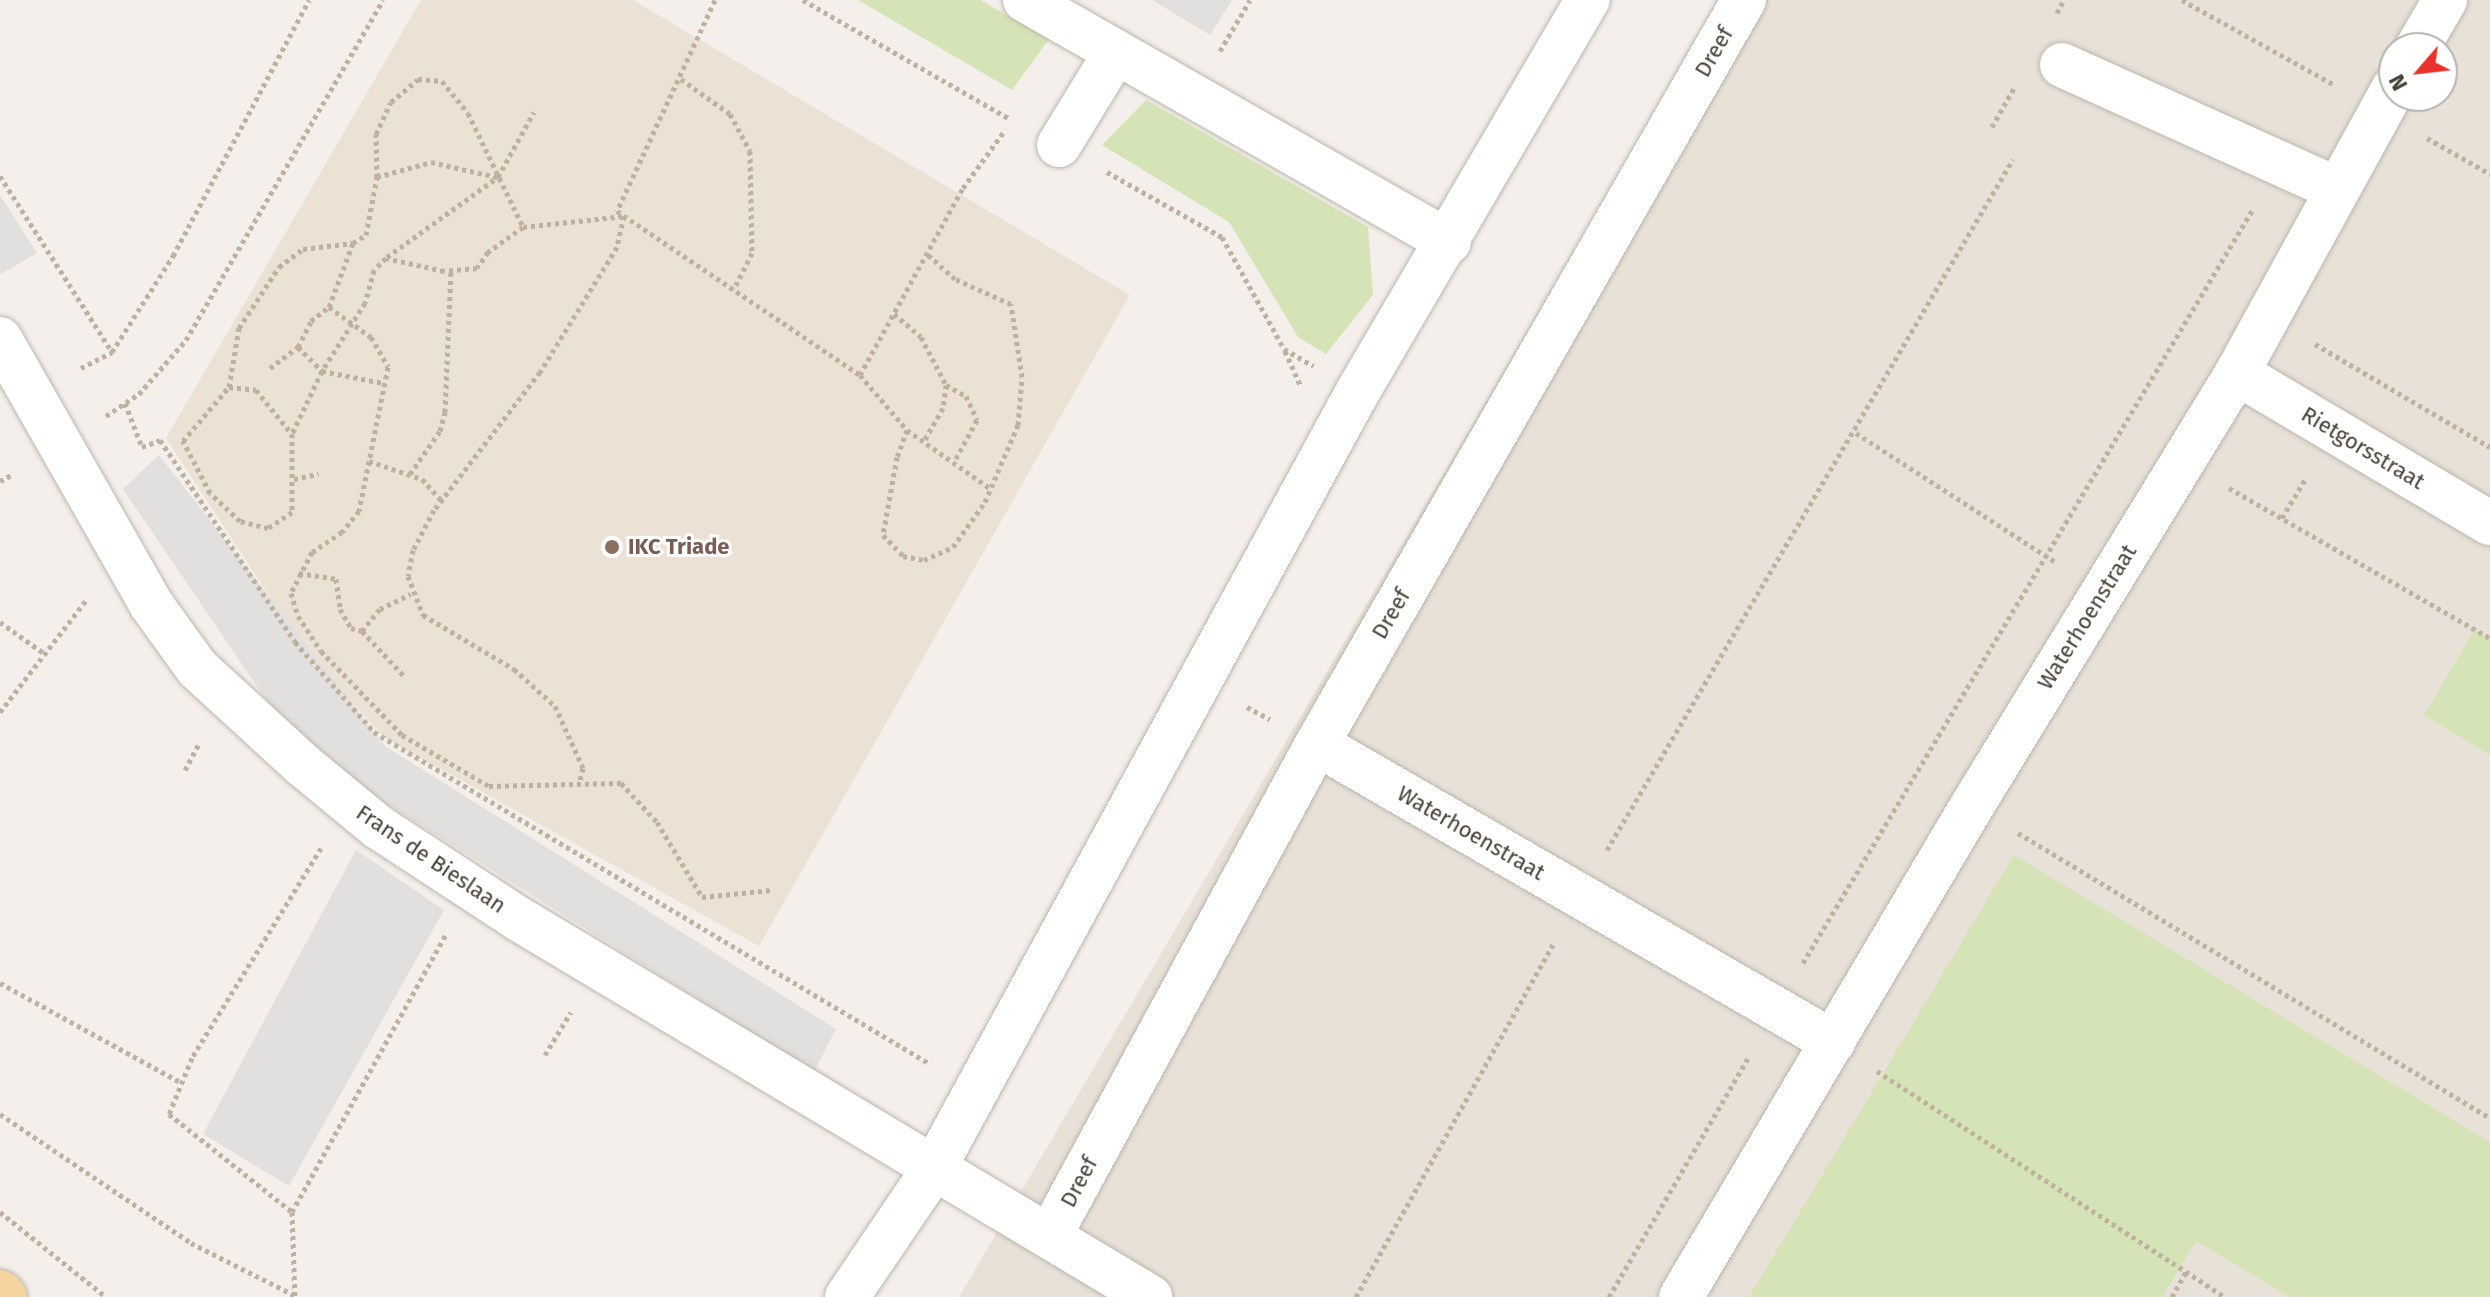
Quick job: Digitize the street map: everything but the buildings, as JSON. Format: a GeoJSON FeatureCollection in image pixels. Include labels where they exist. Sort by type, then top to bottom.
{"type":"FeatureCollection","features":[{"type":"Feature","properties":{"kind":"main road"},"geometry":{"type":"LineString","coordinates":[[0,1292],[5,1297]]}},
{"type":"Feature","properties":{"kind":"street"},"geometry":{"type":"LineString","coordinates":[[1025,0],[1449,242]]}},
{"type":"Feature","properties":{"kind":"street"},"geometry":{"type":"LineString","coordinates":[[847,1297],[933,1170],[1357,393],[1449,242],[1588,0]]}},
{"type":"Feature","properties":{"kind":"street","name":"Dreef"},"geometry":{"type":"LineString","coordinates":[[1050,1235],[1317,744],[1744,0]]}},
{"type":"Feature","properties":{"kind":"street"},"geometry":{"type":"LineString","coordinates":[[2426,32],[2445,0]]}},
{"type":"Feature","properties":{"kind":"street"},"geometry":{"type":"LineString","coordinates":[[1059,145],[1116,52]]}},
{"type":"Feature","properties":{"kind":"street"},"geometry":{"type":"LineString","coordinates":[[2062,65],[2335,188]]}},
{"type":"Feature","properties":{"kind":"street","name":"Waterhoenstraat"},"geometry":{"type":"LineString","coordinates":[[1681,1297],[1972,806],[2237,373],[2335,188],[2379,112]]}},
{"type":"Feature","properties":{"kind":"street","name":"Frans de Bieslaan"},"geometry":{"type":"LineString","coordinates":[[0,339],[151,604],[197,668],[349,803],[471,888],[933,1170]]}},
{"type":"Feature","properties":{"kind":"street","name":"Rietgorsstraat"},"geometry":{"type":"LineString","coordinates":[[2237,373],[2490,523]]}},
{"type":"Feature","properties":{"kind":"street","name":"Waterhoenstraat"},"geometry":{"type":"LineString","coordinates":[[1317,744],[1833,1042]]}},
{"type":"Feature","properties":{"kind":"street"},"geometry":{"type":"LineString","coordinates":[[933,1170],[1050,1235],[1150,1297]]}},
{"type":"Feature","properties":{"kind":"path"},"geometry":{"type":"LineString","coordinates":[[32,394],[112,352],[173,256],[309,0]]}},
{"type":"Feature","properties":{"kind":"path"},"geometry":{"type":"LineString","coordinates":[[0,481],[61,446],[139,394],[186,340],[382,2],[374,0]]}},
{"type":"Feature","properties":{"kind":"path"},"geometry":{"type":"LineString","coordinates":[[715,0],[681,79],[617,211],[860,375],[907,430],[991,489]]}},
{"type":"Feature","properties":{"kind":"path"},"geometry":{"type":"LineString","coordinates":[[2182,0],[2378,95]]}},
{"type":"Feature","properties":{"kind":"path"},"geometry":{"type":"LineString","coordinates":[[523,227],[498,177],[460,102],[442,81],[418,79],[391,102],[376,134],[377,177],[366,235],[353,243],[303,249],[279,267],[239,328],[229,387],[183,441],[210,493],[240,521],[268,528],[292,512],[292,434],[322,371],[365,303],[374,270],[498,177],[534,112]]}},
{"type":"Feature","properties":{"kind":"path"},"geometry":{"type":"LineString","coordinates":[[681,79],[730,114],[750,151],[752,253],[734,289]]}},
{"type":"Feature","properties":{"kind":"path"},"geometry":{"type":"LineString","coordinates":[[2405,112],[2490,174]]}},
{"type":"Feature","properties":{"kind":"path"},"geometry":{"type":"LineString","coordinates":[[860,375],[963,188],[1012,120]]}},
{"type":"Feature","properties":{"kind":"path"},"geometry":{"type":"LineString","coordinates":[[1356,1297],[1580,896],[1856,433],[2013,159]]}},
{"type":"Feature","properties":{"kind":"path"},"geometry":{"type":"LineString","coordinates":[[377,177],[431,162],[498,177]]}},
{"type":"Feature","properties":{"kind":"path"},"geometry":{"type":"LineString","coordinates":[[1609,1297],[2043,554],[2281,164]]}},
{"type":"Feature","properties":{"kind":"path"},"geometry":{"type":"LineString","coordinates":[[0,176],[112,352]]}},
{"type":"Feature","properties":{"kind":"path"},"geometry":{"type":"LineString","coordinates":[[386,258],[451,271],[477,268],[488,252],[523,227],[624,216]]}},
{"type":"Feature","properties":{"kind":"path"},"geometry":{"type":"LineString","coordinates":[[579,784],[583,768],[555,706],[514,669],[423,615],[411,594],[413,550],[442,501],[540,372],[617,247],[624,216]]}},
{"type":"Feature","properties":{"kind":"path"},"geometry":{"type":"LineString","coordinates":[[270,368],[298,347],[311,321],[329,307],[353,243]]}},
{"type":"Feature","properties":{"kind":"path"},"geometry":{"type":"LineString","coordinates":[[907,430],[897,457],[883,535],[903,556],[924,560],[953,547],[991,489],[1018,425],[1022,377],[1011,304],[955,279],[927,254]]}},
{"type":"Feature","properties":{"kind":"path"},"geometry":{"type":"LineString","coordinates":[[410,474],[440,431],[445,412],[451,271]]}},
{"type":"Feature","properties":{"kind":"path"},"geometry":{"type":"LineString","coordinates":[[329,307],[350,327],[371,337],[388,367],[359,511],[342,532],[312,552],[291,593],[298,616],[321,651],[402,735],[489,786],[621,783],[657,822],[702,897],[771,890]]}},
{"type":"Feature","properties":{"kind":"path"},"geometry":{"type":"LineString","coordinates":[[893,314],[921,337],[946,385],[966,396],[977,420],[954,462]]}},
{"type":"Feature","properties":{"kind":"path"},"geometry":{"type":"LineString","coordinates":[[2267,316],[2490,447]]}},
{"type":"Feature","properties":{"kind":"path"},"geometry":{"type":"LineString","coordinates":[[298,347],[322,371],[383,383]]}},
{"type":"Feature","properties":{"kind":"path"},"geometry":{"type":"LineString","coordinates":[[924,441],[943,408],[946,385]]}},
{"type":"Feature","properties":{"kind":"path"},"geometry":{"type":"LineString","coordinates":[[229,387],[256,390],[292,434]]}},
{"type":"Feature","properties":{"kind":"path"},"geometry":{"type":"LineString","coordinates":[[125,403],[142,447],[160,440],[295,642],[374,732],[930,1062],[875,1134]]}},
{"type":"Feature","properties":{"kind":"path"},"geometry":{"type":"LineString","coordinates":[[1856,433],[2103,593]]}},
{"type":"Feature","properties":{"kind":"path"},"geometry":{"type":"LineString","coordinates":[[369,461],[410,474],[442,501]]}},
{"type":"Feature","properties":{"kind":"path"},"geometry":{"type":"LineString","coordinates":[[2183,462],[2490,638]]}},
{"type":"Feature","properties":{"kind":"path"},"geometry":{"type":"LineString","coordinates":[[294,479],[318,474]]}},
{"type":"Feature","properties":{"kind":"path"},"geometry":{"type":"LineString","coordinates":[[0,712],[123,553]]}},
{"type":"Feature","properties":{"kind":"path"},"geometry":{"type":"LineString","coordinates":[[299,573],[336,579],[340,609],[351,628],[362,631],[405,677]]}},
{"type":"Feature","properties":{"kind":"path"},"geometry":{"type":"LineString","coordinates":[[362,631],[380,609],[411,594]]}},
{"type":"Feature","properties":{"kind":"path"},"geometry":{"type":"LineString","coordinates":[[0,622],[45,654]]}},
{"type":"Feature","properties":{"kind":"path"},"geometry":{"type":"LineString","coordinates":[[292,1212],[169,1114],[192,1058],[349,803]]}},
{"type":"Feature","properties":{"kind":"path"},"geometry":{"type":"LineString","coordinates":[[1972,806],[2490,1118]]}},
{"type":"Feature","properties":{"kind":"path"},"geometry":{"type":"LineString","coordinates":[[0,1114],[191,1243],[296,1296],[292,1212],[471,888]]}},
{"type":"Feature","properties":{"kind":"path"},"geometry":{"type":"LineString","coordinates":[[0,983],[182,1083]]}},
{"type":"Feature","properties":{"kind":"path"},"geometry":{"type":"LineString","coordinates":[[1833,1042],[2225,1297]]}},
{"type":"Feature","properties":{"kind":"path"},"geometry":{"type":"LineString","coordinates":[[0,1212],[106,1297]]}},
{"type":"Feature","properties":{"kind":"path"},"geometry":{"type":"LineString","coordinates":[[2172,1297],[2186,1272]]}},
{"type":"Feature","properties":{"kind":"shaded area","name":"IKC Triade"},"geometry":{"type":"Polygon","coordinates":[[[421,0],[633,0],[1130,295],[759,946],[385,738],[309,657],[166,438],[421,0]]]}},
{"type":"Feature","properties":{"kind":"shaded area"},"geometry":{"type":"Polygon","coordinates":[[[1152,0],[1232,0],[1210,35],[1152,0]]]}},
{"type":"Feature","properties":{"kind":"shaded area"},"geometry":{"type":"Polygon","coordinates":[[[1722,0],[2490,0],[2490,1297],[959,1297],[1722,0]]]}},
{"type":"Feature","properties":{"kind":"shaded area"},"geometry":{"type":"Polygon","coordinates":[[[0,195],[37,253],[1,274],[0,273],[0,195]]]}},
{"type":"Feature","properties":{"kind":"shaded area"},"geometry":{"type":"Polygon","coordinates":[[[159,455],[385,746],[836,1029],[814,1072],[360,787],[271,707],[123,489],[159,455]]]}},
{"type":"Feature","properties":{"kind":"shaded area"},"geometry":{"type":"Polygon","coordinates":[[[356,850],[444,910],[289,1186],[203,1134],[356,850]]]}},
{"type":"Feature","properties":{"kind":"green space"},"geometry":{"type":"Polygon","coordinates":[[[858,0],[980,0],[1049,39],[1012,90],[858,0]]]}},
{"type":"Feature","properties":{"kind":"green space"},"geometry":{"type":"Polygon","coordinates":[[[1146,100],[1368,227],[1373,295],[1326,354],[1298,337],[1229,222],[1102,145],[1146,100]]]}},
{"type":"Feature","properties":{"kind":"green space"},"geometry":{"type":"Polygon","coordinates":[[[2475,629],[2490,638],[2490,755],[2424,715],[2475,629]]]}},
{"type":"Feature","properties":{"kind":"green space"},"geometry":{"type":"Polygon","coordinates":[[[2014,855],[2490,1142],[2490,1297],[2290,1297],[2196,1241],[2162,1297],[1749,1297],[2014,855]]]}},
{"type":"Feature","properties":{"kind":"place","name":"IKC Triade"},"geometry":{"type":"Point","coordinates":[612,547]}}]}
